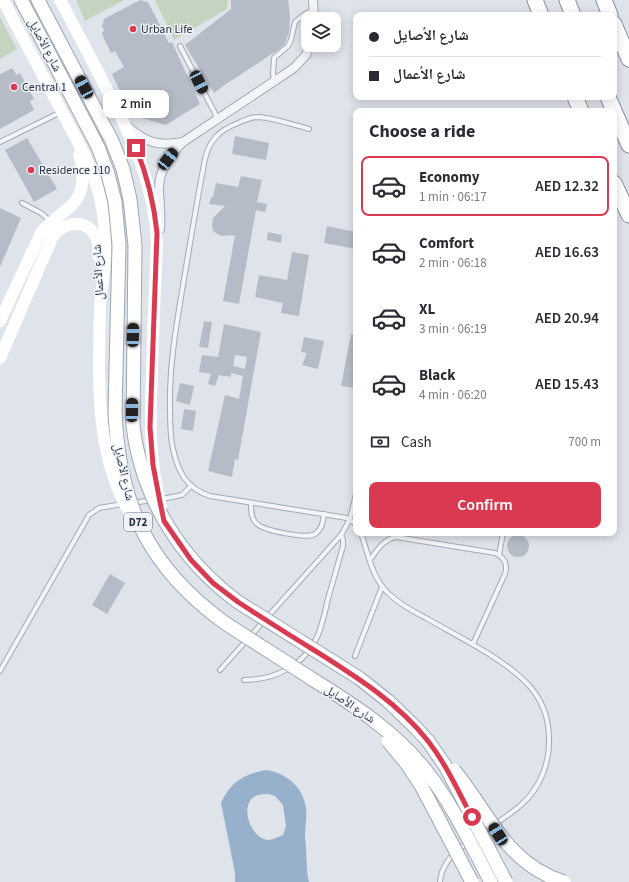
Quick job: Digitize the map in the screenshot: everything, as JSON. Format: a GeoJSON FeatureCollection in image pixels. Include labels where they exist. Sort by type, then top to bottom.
{"type":"FeatureCollection","features":[{"type":"Feature","properties":{"kind":"highway"},"geometry":{"type":"LineString","coordinates":[[535,0],[540,12]]}},
{"type":"Feature","properties":{"kind":"highway"},"geometry":{"type":"LineString","coordinates":[[566,0],[572,12]]}},
{"type":"Feature","properties":{"kind":"highway"},"geometry":{"type":"LineString","coordinates":[[604,0],[609,12]]}},
{"type":"Feature","properties":{"kind":"highway"},"geometry":{"type":"LineString","coordinates":[[617,31],[629,59]]}},
{"type":"Feature","properties":{"kind":"highway"},"geometry":{"type":"LineString","coordinates":[[617,118],[629,145]]}},
{"type":"Feature","properties":{"kind":"highway"},"geometry":{"type":"LineString","coordinates":[[617,189],[629,215]]}},
{"type":"Feature","properties":{"kind":"main road","name":"شارع الأصايل"},"geometry":{"type":"LineString","coordinates":[[21,0],[98,147],[112,188],[117,216],[119,245],[115,412],[116,430],[125,484],[130,501],[144,535],[154,552],[170,573],[193,598],[208,611],[367,715],[399,741],[413,756],[450,804],[491,882]]}},
{"type":"Feature","properties":{"kind":"main road","name":"شارع الأصايل"},"geometry":{"type":"LineString","coordinates":[[38,0],[112,141],[127,184],[133,214],[135,245],[133,426],[135,443],[143,476],[164,521],[191,560],[225,593],[374,689],[415,727],[437,753],[449,773],[506,882]]}},
{"type":"Feature","properties":{"kind":"main road"},"geometry":{"type":"LineString","coordinates":[[367,715],[407,764],[422,787],[472,882]]}},
{"type":"Feature","properties":{"kind":"main road"},"geometry":{"type":"LineString","coordinates":[[437,753],[458,775],[498,834],[515,853],[546,875],[564,882]]}},
{"type":"Feature","properties":{"kind":"street","name":"شارع الأعمال"},"geometry":{"type":"LineString","coordinates":[[3,0],[84,152],[95,180],[103,209],[100,305],[100,399],[104,439],[112,469],[122,497],[144,535]]}},
{"type":"Feature","properties":{"kind":"street"},"geometry":{"type":"LineString","coordinates":[[60,0],[126,126],[154,188],[157,245],[150,427],[154,471],[164,521]]}},
{"type":"Feature","properties":{"kind":"street"},"geometry":{"type":"LineString","coordinates":[[313,0],[313,10]]}},
{"type":"Feature","properties":{"kind":"street"},"geometry":{"type":"LineString","coordinates":[[154,188],[160,180],[168,159],[182,142],[287,74],[300,62],[307,52]]}},
{"type":"Feature","properties":{"kind":"street","name":"شارع الأعمال"},"geometry":{"type":"LineString","coordinates":[[0,321],[37,240],[51,221],[70,207],[79,195],[83,181],[81,162],[69,125]]}},
{"type":"Feature","properties":{"kind":"street"},"geometry":{"type":"LineString","coordinates":[[126,126],[140,137],[152,142],[166,144],[182,142]]}},
{"type":"Feature","properties":{"kind":"street","name":"شارع الأعمال"},"geometry":{"type":"LineString","coordinates":[[0,358],[52,238],[56,232],[68,225],[81,225],[93,232],[102,242]]}},
{"type":"Feature","properties":{"kind":"lane"},"geometry":{"type":"LineString","coordinates":[[274,82],[274,58],[288,46],[292,40],[295,22],[313,10]]}},
{"type":"Feature","properties":{"kind":"lane"},"geometry":{"type":"LineString","coordinates":[[180,46],[218,119]]}},
{"type":"Feature","properties":{"kind":"lane"},"geometry":{"type":"LineString","coordinates":[[0,142],[62,112]]}},
{"type":"Feature","properties":{"kind":"lane"},"geometry":{"type":"LineString","coordinates":[[309,129],[262,117],[252,117],[221,131],[212,140],[206,152],[175,332],[170,382],[170,431],[173,450],[181,472],[191,486],[202,494],[324,514],[350,519],[353,522]]}},
{"type":"Feature","properties":{"kind":"lane"},"geometry":{"type":"LineString","coordinates":[[22,203],[41,213],[51,221]]}},
{"type":"Feature","properties":{"kind":"lane"},"geometry":{"type":"LineString","coordinates":[[0,671],[89,515],[99,508],[178,497],[185,493],[191,486]]}},
{"type":"Feature","properties":{"kind":"lane"},"geometry":{"type":"LineString","coordinates":[[251,503],[253,518],[261,527],[304,536],[313,535],[317,532],[322,524],[324,514]]}},
{"type":"Feature","properties":{"kind":"lane"},"geometry":{"type":"LineString","coordinates":[[220,670],[341,535],[350,519],[353,506]]}},
{"type":"Feature","properties":{"kind":"lane"},"geometry":{"type":"LineString","coordinates":[[244,680],[267,678],[283,672],[298,663],[313,645],[322,624],[343,546],[341,535]]}},
{"type":"Feature","properties":{"kind":"lane"},"geometry":{"type":"LineString","coordinates":[[362,536],[372,569],[382,587],[394,599],[402,605],[473,644],[520,675],[537,695],[545,713],[549,732],[548,757],[539,782],[524,803],[453,854],[445,866],[440,882]]}},
{"type":"Feature","properties":{"kind":"lane"},"geometry":{"type":"LineString","coordinates":[[473,644],[505,574],[505,564],[499,555],[502,536]]}},
{"type":"Feature","properties":{"kind":"lane"},"geometry":{"type":"LineString","coordinates":[[370,560],[386,540],[396,537],[499,555]]}},
{"type":"Feature","properties":{"kind":"lane"},"geometry":{"type":"LineString","coordinates":[[355,656],[382,587]]}},
{"type":"Feature","properties":{"kind":"green space"},"geometry":{"type":"Polygon","coordinates":[[[76,0],[124,0],[85,21],[76,0]]]}},
{"type":"Feature","properties":{"kind":"green space"},"geometry":{"type":"Polygon","coordinates":[[[155,0],[228,0],[227,9],[174,40],[155,0]]]}},
{"type":"Feature","properties":{"kind":"green space"},"geometry":{"type":"Polygon","coordinates":[[[0,17],[17,49],[0,59],[0,17]]]}},
{"type":"Feature","properties":{"kind":"water"},"geometry":{"type":"Polygon","coordinates":[[[265,770],[272,771],[286,777],[302,794],[306,809],[305,838],[309,882],[235,882],[235,873],[221,803],[229,790],[238,780],[250,774],[265,770]],[[268,794],[258,795],[248,804],[248,819],[251,826],[261,838],[268,840],[283,835],[286,826],[283,805],[275,796],[268,794]]]}},
{"type":"Feature","properties":{"kind":"building"},"geometry":{"type":"Polygon","coordinates":[[[140,0],[148,2],[169,43],[172,42],[200,104],[166,125],[131,115],[112,74],[124,67],[115,51],[111,53],[102,34],[104,30],[102,26],[104,19],[140,0]]]}},
{"type":"Feature","properties":{"kind":"building"},"geometry":{"type":"Polygon","coordinates":[[[231,0],[288,0],[290,16],[289,32],[285,44],[278,50],[214,93],[185,45],[231,9],[231,0]]]}},
{"type":"Feature","properties":{"kind":"building","name":"Central 1"},"geometry":{"type":"Polygon","coordinates":[[[12,68],[17,75],[20,73],[34,99],[30,101],[34,110],[0,129],[0,74],[12,68]]]}},
{"type":"Feature","properties":{"kind":"building"},"geometry":{"type":"Polygon","coordinates":[[[235,136],[269,143],[266,160],[232,154],[235,136]]]}},
{"type":"Feature","properties":{"kind":"building","name":"Residence 110"},"geometry":{"type":"Polygon","coordinates":[[[27,138],[57,189],[34,202],[5,150],[27,138]]]}},
{"type":"Feature","properties":{"kind":"building"},"geometry":{"type":"Polygon","coordinates":[[[241,176],[262,180],[257,202],[267,204],[265,212],[256,210],[239,304],[223,301],[235,235],[221,236],[213,231],[213,218],[225,206],[209,204],[211,197],[213,197],[216,183],[238,187],[241,176]]]}},
{"type":"Feature","properties":{"kind":"building"},"geometry":{"type":"Polygon","coordinates":[[[0,208],[21,218],[0,267],[0,208]]]}},
{"type":"Feature","properties":{"kind":"building"},"geometry":{"type":"Polygon","coordinates":[[[327,226],[353,231],[353,248],[324,243],[327,226]]]}},
{"type":"Feature","properties":{"kind":"building"},"geometry":{"type":"Polygon","coordinates":[[[268,232],[282,235],[281,243],[267,240],[268,232]]]}},
{"type":"Feature","properties":{"kind":"building"},"geometry":{"type":"Polygon","coordinates":[[[292,252],[309,255],[299,316],[281,313],[283,303],[255,297],[259,275],[287,280],[292,252]]]}},
{"type":"Feature","properties":{"kind":"building"},"geometry":{"type":"Polygon","coordinates":[[[204,321],[212,322],[208,348],[199,347],[204,321]]]}},
{"type":"Feature","properties":{"kind":"building"},"geometry":{"type":"Polygon","coordinates":[[[224,324],[261,332],[238,460],[235,459],[232,477],[208,471],[225,395],[239,399],[243,376],[231,373],[231,377],[219,375],[215,386],[208,384],[211,374],[199,372],[202,355],[218,357],[224,324]],[[235,355],[233,366],[245,369],[247,357],[235,355]]]}},
{"type":"Feature","properties":{"kind":"building"},"geometry":{"type":"Polygon","coordinates":[[[351,334],[353,334],[353,388],[341,386],[351,334]]]}},
{"type":"Feature","properties":{"kind":"building"},"geometry":{"type":"Polygon","coordinates":[[[304,337],[324,341],[318,369],[302,365],[307,353],[301,352],[304,337]]]}},
{"type":"Feature","properties":{"kind":"building"},"geometry":{"type":"Polygon","coordinates":[[[180,383],[194,386],[190,405],[176,401],[180,383]]]}},
{"type":"Feature","properties":{"kind":"building"},"geometry":{"type":"Polygon","coordinates":[[[184,409],[196,411],[193,431],[181,429],[184,409]]]}},
{"type":"Feature","properties":{"kind":"building"},"geometry":{"type":"Polygon","coordinates":[[[514,536],[522,536],[526,538],[529,546],[526,554],[518,557],[510,554],[507,546],[510,538],[514,536]]]}},
{"type":"Feature","properties":{"kind":"building"},"geometry":{"type":"Polygon","coordinates":[[[110,574],[125,583],[107,614],[92,605],[110,574]]]}},
{"type":"Feature","properties":{"kind":"place","name":"Urban Life"},"geometry":{"type":"Point","coordinates":[133,29]}},
{"type":"Feature","properties":{"kind":"place","name":"Central 1"},"geometry":{"type":"Point","coordinates":[14,87]}},
{"type":"Feature","properties":{"kind":"place","name":"Residence 110"},"geometry":{"type":"Point","coordinates":[31,170]}},
{"type":"Feature","properties":{"kind":"route"},"geometry":{"type":"LineString","coordinates":[[136,148],[149,186],[157,233],[150,427],[153,465],[164,521],[191,560],[225,593],[359,678],[402,713],[422,734],[437,753],[472,817]]}}]}
